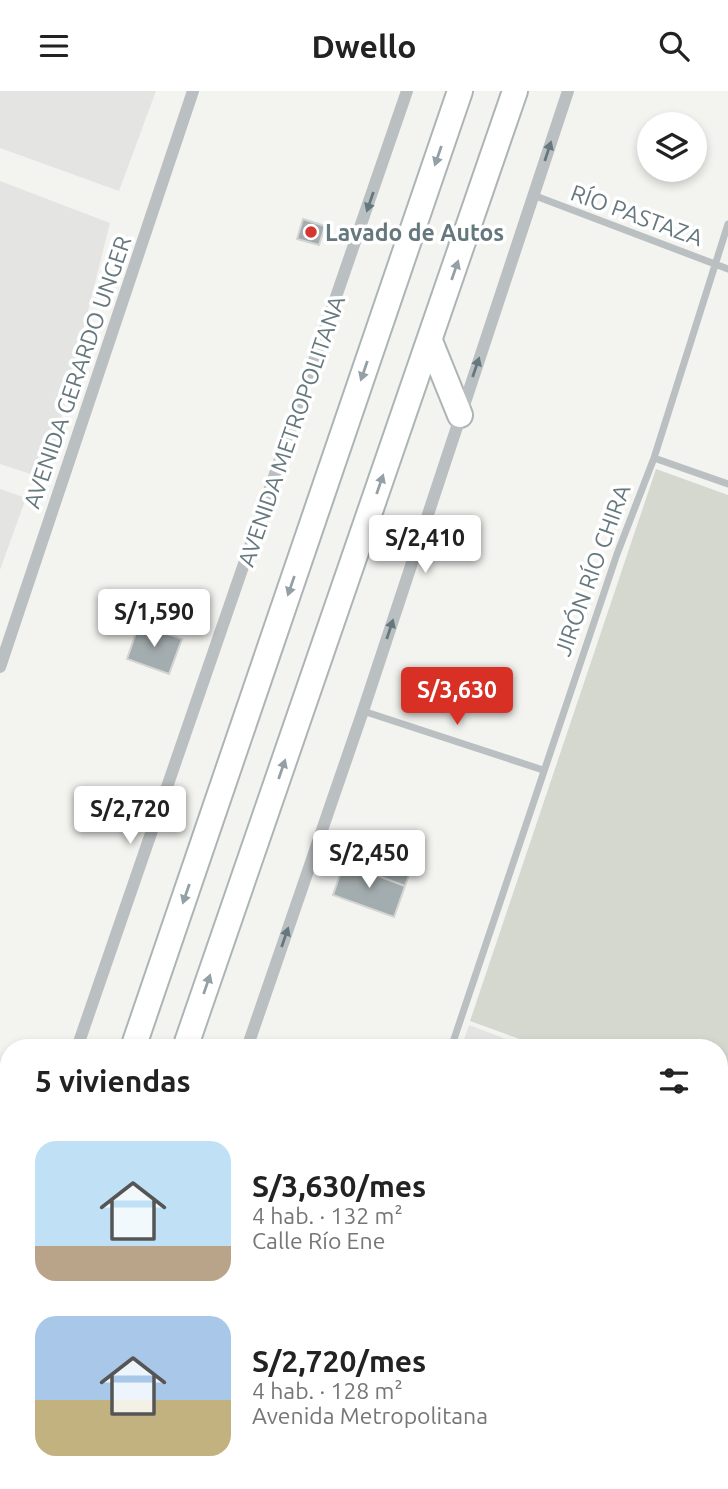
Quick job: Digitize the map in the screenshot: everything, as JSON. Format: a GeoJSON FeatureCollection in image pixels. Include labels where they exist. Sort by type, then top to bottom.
{"type":"FeatureCollection","features":[{"type":"Feature","properties":{"kind":"main road"},"geometry":{"type":"LineString","coordinates":[[136,1039],[460,91]]}},
{"type":"Feature","properties":{"kind":"main road"},"geometry":{"type":"LineString","coordinates":[[188,1039],[514,91]]}},
{"type":"Feature","properties":{"kind":"main road"},"geometry":{"type":"LineString","coordinates":[[430,341],[460,415]]}},
{"type":"Feature","properties":{"kind":"street","name":"AVENIDA GERARDO UNGER"},"geometry":{"type":"LineString","coordinates":[[0,667],[193,91]]}},
{"type":"Feature","properties":{"kind":"street","name":"AVENIDA METROPOLITANA"},"geometry":{"type":"LineString","coordinates":[[80,1039],[407,91]]}},
{"type":"Feature","properties":{"kind":"street"},"geometry":{"type":"LineString","coordinates":[[250,1039],[363,711],[568,91]]}},
{"type":"Feature","properties":{"kind":"street","name":"RÍO PASTAZA"},"geometry":{"type":"LineString","coordinates":[[533,195],[728,269]]}},
{"type":"Feature","properties":{"kind":"street","name":"JIRÓN RÍO CHIRA"},"geometry":{"type":"LineString","coordinates":[[454,1039],[617,554],[654,458],[713,264],[728,224]]}},
{"type":"Feature","properties":{"kind":"street"},"geometry":{"type":"LineString","coordinates":[[654,458],[728,484]]}},
{"type":"Feature","properties":{"kind":"street"},"geometry":{"type":"LineString","coordinates":[[363,711],[543,770]]}},
{"type":"Feature","properties":{"kind":"shaded area"},"geometry":{"type":"Polygon","coordinates":[[[0,91],[156,91],[119,191],[0,148],[0,91]]]}},
{"type":"Feature","properties":{"kind":"shaded area"},"geometry":{"type":"Polygon","coordinates":[[[0,181],[110,223],[46,479],[0,464],[0,181]]]}},
{"type":"Feature","properties":{"kind":"shaded area"},"geometry":{"type":"Polygon","coordinates":[[[656,469],[728,495],[728,1039],[519,1039],[470,1021],[656,469]]]}},
{"type":"Feature","properties":{"kind":"shaded area"},"geometry":{"type":"Polygon","coordinates":[[[0,489],[26,498],[0,570],[0,489]]]}},
{"type":"Feature","properties":{"kind":"shaded area"},"geometry":{"type":"Polygon","coordinates":[[[469,1025],[506,1039],[464,1039],[469,1025]]]}},
{"type":"Feature","properties":{"kind":"building","name":"Lavado de Autos"},"geometry":{"type":"Polygon","coordinates":[[[303,219],[325,226],[319,245],[297,239],[303,219]]]}},
{"type":"Feature","properties":{"kind":"building"},"geometry":{"type":"Polygon","coordinates":[[[139,624],[182,639],[169,674],[127,659],[139,624]]]}},
{"type":"Feature","properties":{"kind":"building"},"geometry":{"type":"Polygon","coordinates":[[[354,836],[415,858],[405,886],[344,863],[354,836]]]}},
{"type":"Feature","properties":{"kind":"building"},"geometry":{"type":"Polygon","coordinates":[[[344,863],[405,886],[394,917],[333,895],[344,863]]]}},
{"type":"Feature","properties":{"kind":"place","name":"Lavado de Autos"},"geometry":{"type":"Point","coordinates":[311,232]}}]}
